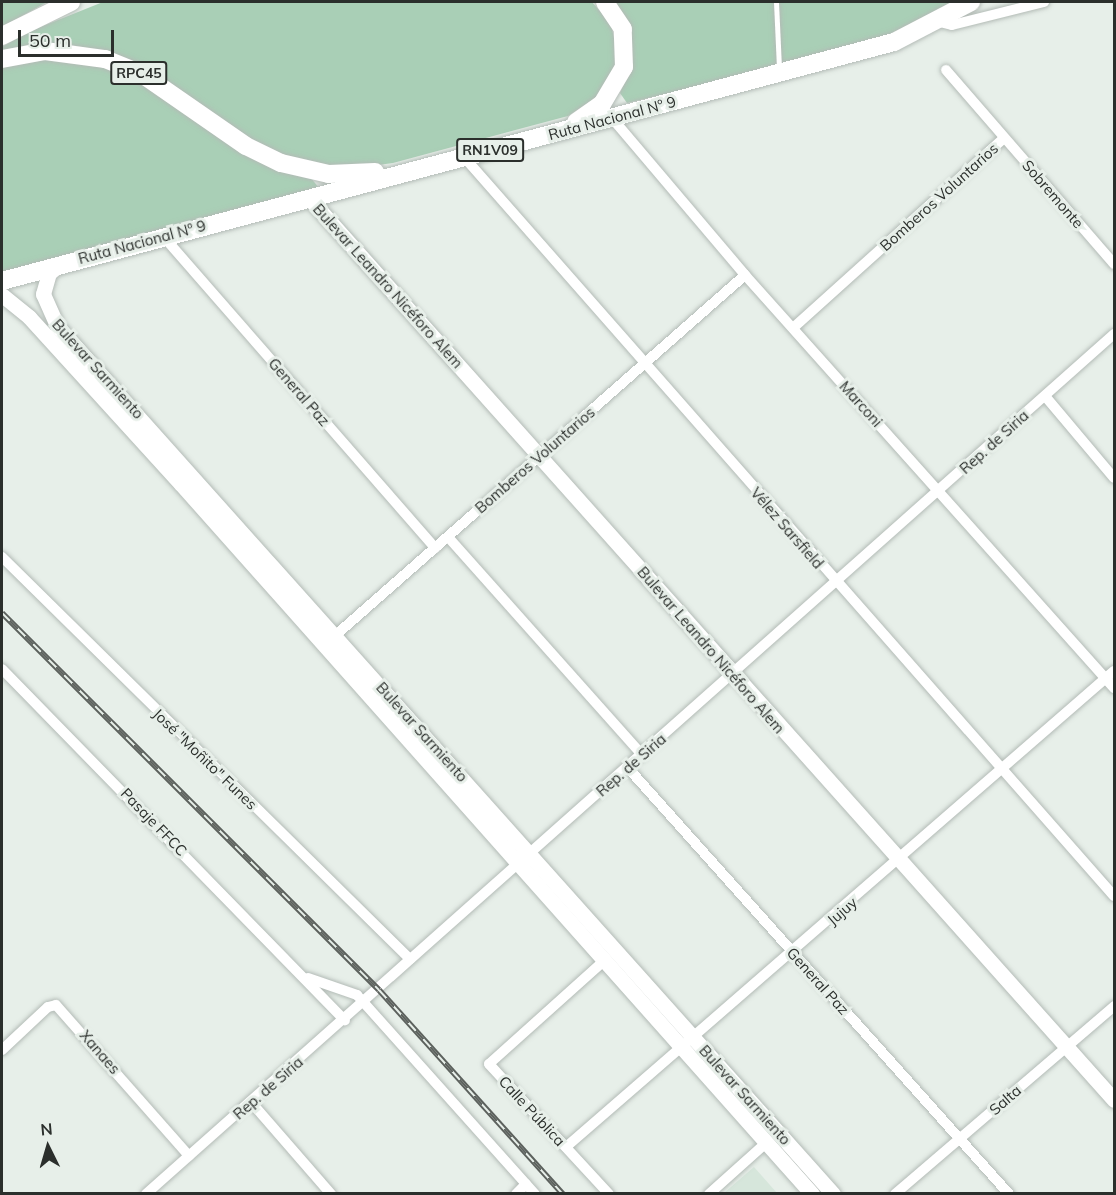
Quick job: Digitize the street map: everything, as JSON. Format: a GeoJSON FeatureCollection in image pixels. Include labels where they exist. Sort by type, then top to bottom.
{"type":"FeatureCollection","features":[{"type":"Feature","properties":{"kind":"main road"},"geometry":{"type":"LineString","coordinates":[[2,36],[71,2]]}},
{"type":"Feature","properties":{"kind":"main road","name":"RN1V09"},"geometry":{"type":"LineString","coordinates":[[562,131],[602,104],[621,75],[626,47],[623,29],[605,2]]}},
{"type":"Feature","properties":{"kind":"main road","name":"Ruta Nacional Nº 9"},"geometry":{"type":"LineString","coordinates":[[2,281],[894,42],[971,2]]}},
{"type":"Feature","properties":{"kind":"main road","name":"RPC45"},"geometry":{"type":"LineString","coordinates":[[2,59],[56,51],[117,63],[166,89],[258,153],[329,174],[435,165]]}},
{"type":"Feature","properties":{"kind":"main road","name":"Bulevar Leandro Nicéforo Alem"},"geometry":{"type":"LineString","coordinates":[[309,198],[539,453],[732,675],[1068,1046],[1114,1100]]}},
{"type":"Feature","properties":{"kind":"main road","name":"Bulevar Sarmiento"},"geometry":{"type":"LineString","coordinates":[[52,330],[43,294],[46,279],[61,264]]}},
{"type":"Feature","properties":{"kind":"main road","name":"Bulevar Sarmiento"},"geometry":{"type":"LineString","coordinates":[[2,295],[52,330],[187,479],[688,1042],[767,1142],[812,1194]]}},
{"type":"Feature","properties":{"kind":"main road","name":"Bulevar Sarmiento"},"geometry":{"type":"LineString","coordinates":[[524,856],[606,959],[833,1194]]}},
{"type":"Feature","properties":{"kind":"street"},"geometry":{"type":"LineString","coordinates":[[936,21],[952,25],[1044,2]]}},
{"type":"Feature","properties":{"kind":"street","name":"Sobremonte"},"geometry":{"type":"LineString","coordinates":[[946,70],[1114,264]]}},
{"type":"Feature","properties":{"kind":"street","name":"Marconi"},"geometry":{"type":"LineString","coordinates":[[612,118],[745,275],[939,491],[1110,675],[1114,688]]}},
{"type":"Feature","properties":{"kind":"street","name":"Bomberos Voluntarios"},"geometry":{"type":"LineString","coordinates":[[793,328],[1004,138]]}},
{"type":"Feature","properties":{"kind":"street","name":"Vélez Sarsfield"},"geometry":{"type":"LineString","coordinates":[[464,157],[835,582],[1114,896]]}},
{"type":"Feature","properties":{"kind":"street","name":"General Paz"},"geometry":{"type":"LineString","coordinates":[[163,236],[435,548]]}},
{"type":"Feature","properties":{"kind":"street","name":"Bomberos Voluntarios"},"geometry":{"type":"LineString","coordinates":[[330,640],[448,537],[539,453],[645,365],[745,275]]}},
{"type":"Feature","properties":{"kind":"street","name":"Rep. de Siria"},"geometry":{"type":"LineString","coordinates":[[146,1194],[345,1021],[524,856],[628,768],[1114,334]]}},
{"type":"Feature","properties":{"kind":"street"},"geometry":{"type":"LineString","coordinates":[[1044,396],[1114,478]]}},
{"type":"Feature","properties":{"kind":"street"},"geometry":{"type":"LineString","coordinates":[[448,537],[642,755]]}},
{"type":"Feature","properties":{"kind":"street","name":"José \"Moñito\" Funes"},"geometry":{"type":"LineString","coordinates":[[2,557],[410,959]]}},
{"type":"Feature","properties":{"kind":"street","name":"Pasaje FFCC"},"geometry":{"type":"LineString","coordinates":[[2,669],[305,976],[345,1021]]}},
{"type":"Feature","properties":{"kind":"street","name":"Jujuy"},"geometry":{"type":"LineString","coordinates":[[566,1147],[900,861],[1110,675]]}},
{"type":"Feature","properties":{"kind":"street","name":"General Paz"},"geometry":{"type":"LineString","coordinates":[[628,768],[1009,1194]]}},
{"type":"Feature","properties":{"kind":"street","name":"Calle Pública"},"geometry":{"type":"LineString","coordinates":[[606,959],[489,1064],[609,1194]]}},
{"type":"Feature","properties":{"kind":"street","name":"Pasaje FFCC"},"geometry":{"type":"LineString","coordinates":[[305,976],[345,989],[364,1004],[535,1194]]}},
{"type":"Feature","properties":{"kind":"street","name":"Xanaes"},"geometry":{"type":"LineString","coordinates":[[2,1050],[48,1007],[56,1005],[189,1156]]}},
{"type":"Feature","properties":{"kind":"street","name":"Salta"},"geometry":{"type":"LineString","coordinates":[[895,1194],[1114,1006]]}},
{"type":"Feature","properties":{"kind":"street"},"geometry":{"type":"LineString","coordinates":[[252,1102],[331,1194]]}},
{"type":"Feature","properties":{"kind":"street"},"geometry":{"type":"LineString","coordinates":[[708,1194],[767,1142]]}},
{"type":"Feature","properties":{"kind":"street"},"geometry":{"type":"LineString","coordinates":[[516,1194],[526,1184]]}},
{"type":"Feature","properties":{"kind":"lane"},"geometry":{"type":"LineString","coordinates":[[776,2],[779,74]]}},
{"type":"Feature","properties":{"kind":"shaded area"},"geometry":{"type":"Polygon","coordinates":[[[754,1167],[777,1193],[724,1193],[754,1167]]]}},
{"type":"Feature","properties":{"kind":"green space"},"geometry":{"type":"Polygon","coordinates":[[[2,2],[47,2],[2,27],[2,2]]]}},
{"type":"Feature","properties":{"kind":"green space"},"geometry":{"type":"Polygon","coordinates":[[[103,2],[592,2],[611,24],[618,58],[603,93],[568,116],[393,163],[340,170],[272,153],[111,53],[62,43],[2,53],[2,47],[28,32],[103,2]]]}},
{"type":"Feature","properties":{"kind":"green space"},"geometry":{"type":"Polygon","coordinates":[[[616,2],[955,2],[923,21],[847,51],[627,103],[620,93],[631,68],[632,37],[616,2]]]}},
{"type":"Feature","properties":{"kind":"green space"},"geometry":{"type":"Polygon","coordinates":[[[47,58],[99,66],[133,78],[311,178],[319,188],[2,273],[2,66],[47,58]]]}},
{"type":"Feature","properties":{"kind":"railway"},"geometry":{"type":"LineString","coordinates":[[2,613],[379,990],[563,1194]]}}]}
